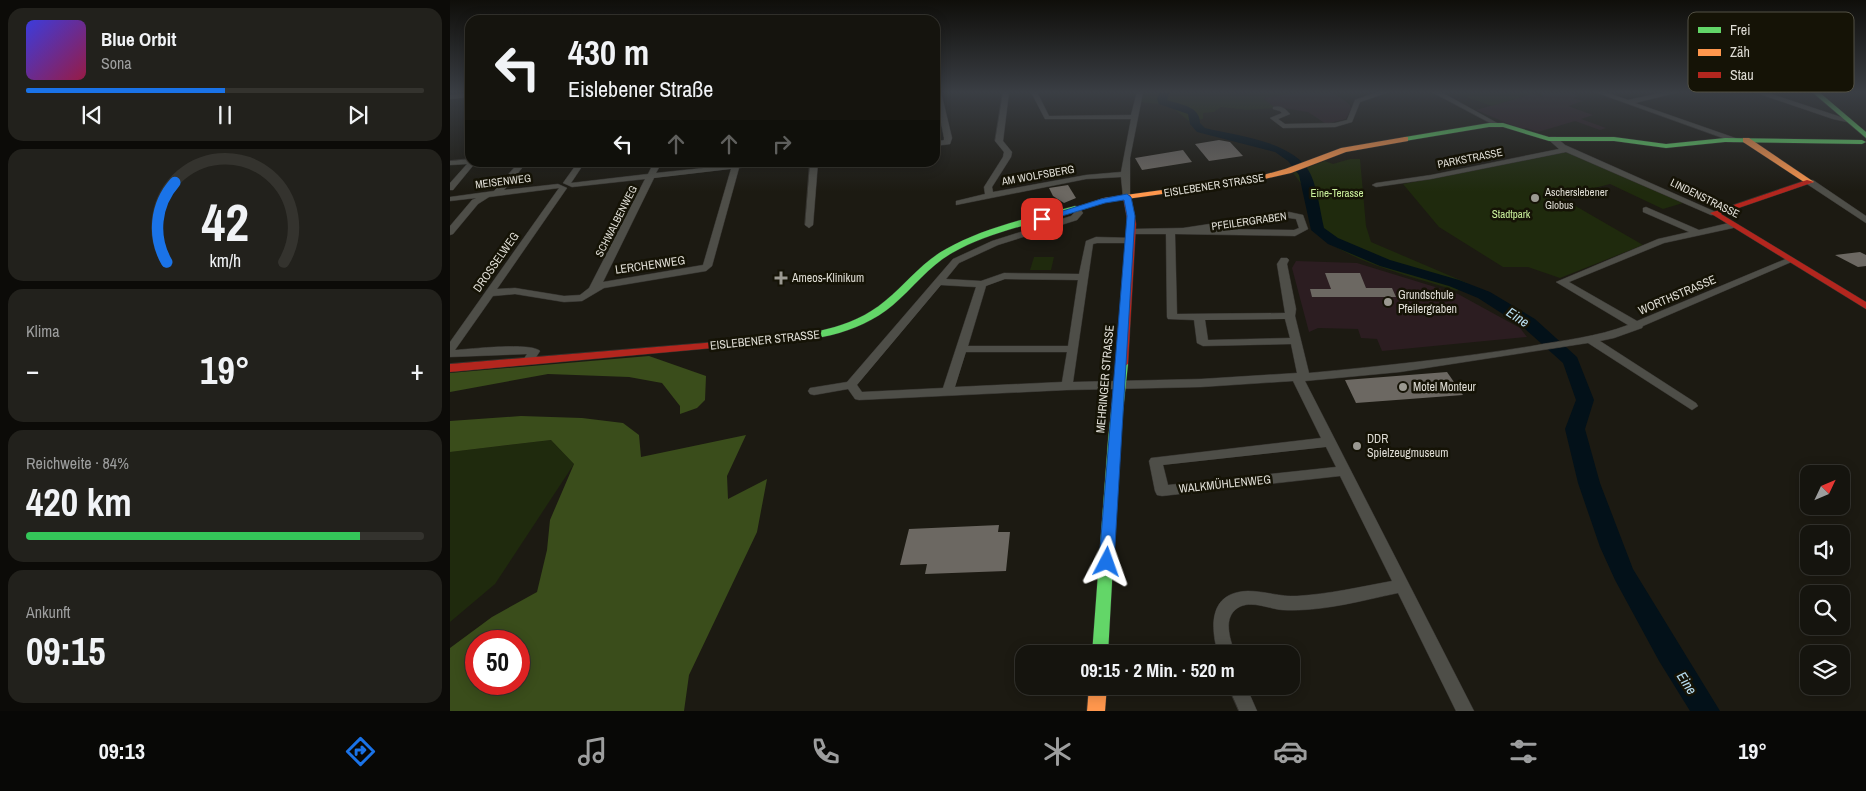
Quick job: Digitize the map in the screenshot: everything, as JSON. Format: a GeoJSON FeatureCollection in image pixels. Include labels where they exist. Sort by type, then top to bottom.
{"type":"FeatureCollection","features":[{"type":"Feature","properties":{"kind":"main road","name":"EISLEBENER STRASSE"},"geometry":{"type":"LineString","coordinates":[[450,368],[532,356],[792,339],[835,331],[860,322],[881,309],[922,268],[950,250],[984,237],[1104,200],[1224,185],[1296,168],[1349,150],[1489,125]]}},
{"type":"Feature","properties":{"kind":"main road"},"geometry":{"type":"LineString","coordinates":[[1500,125],[1553,139],[1614,139],[1666,146],[1742,140],[1865,140]]}},
{"type":"Feature","properties":{"kind":"main road"},"geometry":{"type":"LineString","coordinates":[[1852,125],[1865,140]]}},
{"type":"Feature","properties":{"kind":"main road"},"geometry":{"type":"LineString","coordinates":[[1742,140],[1810,182]]}},
{"type":"Feature","properties":{"kind":"main road"},"geometry":{"type":"LineString","coordinates":[[1714,213],[1810,182]]}},
{"type":"Feature","properties":{"kind":"main road","name":"MEHRINGER STRASSE"},"geometry":{"type":"LineString","coordinates":[[1101,645],[1130,236],[1131,216],[1127,197]]}},
{"type":"Feature","properties":{"kind":"main road","name":"LINDENSTRASSE"},"geometry":{"type":"LineString","coordinates":[[1714,213],[1866,306]]}},
{"type":"Feature","properties":{"kind":"main road"},"geometry":{"type":"LineString","coordinates":[[1096,711],[1097,695]]}},
{"type":"Feature","properties":{"kind":"street"},"geometry":{"type":"LineString","coordinates":[[940,143],[947,142],[945,125]]}},
{"type":"Feature","properties":{"kind":"street"},"geometry":{"type":"LineString","coordinates":[[989,195],[988,187],[1007,157],[1008,152],[999,141],[1001,125]]}},
{"type":"Feature","properties":{"kind":"street"},"geometry":{"type":"LineString","coordinates":[[1127,197],[1123,174],[1132,125]]}},
{"type":"Feature","properties":{"kind":"street"},"geometry":{"type":"LineString","coordinates":[[1282,125],[1326,125]]}},
{"type":"Feature","properties":{"kind":"street"},"geometry":{"type":"LineString","coordinates":[[1698,125],[1742,140]]}},
{"type":"Feature","properties":{"kind":"street","name":"LINDENSTRASSE"},"geometry":{"type":"LineString","coordinates":[[1553,139],[1557,144],[1568,150],[1714,213]]}},
{"type":"Feature","properties":{"kind":"street","name":"PARKSTRASSE"},"geometry":{"type":"LineString","coordinates":[[1376,184],[1431,177],[1568,150]]}},
{"type":"Feature","properties":{"kind":"street"},"geometry":{"type":"LineString","coordinates":[[450,163],[465,162]]}},
{"type":"Feature","properties":{"kind":"street"},"geometry":{"type":"LineString","coordinates":[[450,188],[453,181],[467,167]]}},
{"type":"Feature","properties":{"kind":"street"},"geometry":{"type":"LineString","coordinates":[[450,232],[478,199],[494,194],[519,167]]}},
{"type":"Feature","properties":{"kind":"street","name":"DROSSELWEG"},"geometry":{"type":"LineString","coordinates":[[450,350],[578,167]]}},
{"type":"Feature","properties":{"kind":"street","name":"SCHWALBENWEG"},"geometry":{"type":"LineString","coordinates":[[594,289],[656,167]]}},
{"type":"Feature","properties":{"kind":"street","name":"MEISENWEG"},"geometry":{"type":"LineString","coordinates":[[450,199],[721,167]]}},
{"type":"Feature","properties":{"kind":"street","name":"LERCHENWEG"},"geometry":{"type":"LineString","coordinates":[[491,293],[515,291],[574,299],[582,298],[594,289],[612,282],[696,271],[707,266],[736,167]]}},
{"type":"Feature","properties":{"kind":"street"},"geometry":{"type":"LineString","coordinates":[[809,225],[814,167]]}},
{"type":"Feature","properties":{"kind":"street","name":"AM WOLFSBERG"},"geometry":{"type":"LineString","coordinates":[[959,203],[989,195],[1106,174],[1123,174]]}},
{"type":"Feature","properties":{"kind":"street"},"geometry":{"type":"LineString","coordinates":[[1810,182],[1866,220]]}},
{"type":"Feature","properties":{"kind":"street","name":"EISLEBENER STRASSE"},"geometry":{"type":"LineString","coordinates":[[852,385],[956,261],[995,243],[1074,218],[1079,212],[1076,209]]}},
{"type":"Feature","properties":{"kind":"street"},"geometry":{"type":"LineString","coordinates":[[1646,210],[1699,233]]}},
{"type":"Feature","properties":{"kind":"street","name":"PFEILERGRABEN"},"geometry":{"type":"LineString","coordinates":[[1130,236],[1183,231],[1289,214],[1300,217],[1304,229],[1295,233],[1183,231]]}},
{"type":"Feature","properties":{"kind":"street"},"geometry":{"type":"LineString","coordinates":[[1638,326],[1562,282],[1661,241],[1733,225]]}},
{"type":"Feature","properties":{"kind":"street"},"geometry":{"type":"LineString","coordinates":[[1170,232],[1172,317],[1290,316]]}},
{"type":"Feature","properties":{"kind":"street"},"geometry":{"type":"LineString","coordinates":[[1067,386],[1074,349],[1082,277],[1089,243],[1130,236]]}},
{"type":"Feature","properties":{"kind":"street"},"geometry":{"type":"LineString","coordinates":[[1284,260],[1282,264],[1301,377],[1330,442],[1465,711]]}},
{"type":"Feature","properties":{"kind":"street","name":"WORTHSTRASSE"},"geometry":{"type":"LineString","coordinates":[[1301,377],[1400,368],[1592,341],[1638,326],[1791,260]]}},
{"type":"Feature","properties":{"kind":"street"},"geometry":{"type":"LineString","coordinates":[[937,282],[982,284],[1004,276],[1082,277]]}},
{"type":"Feature","properties":{"kind":"street"},"geometry":{"type":"LineString","coordinates":[[948,392],[982,284]]}},
{"type":"Feature","properties":{"kind":"street"},"geometry":{"type":"LineString","coordinates":[[1199,316],[1202,343],[1296,341]]}},
{"type":"Feature","properties":{"kind":"street"},"geometry":{"type":"LineString","coordinates":[[1592,341],[1692,406]]}},
{"type":"Feature","properties":{"kind":"street"},"geometry":{"type":"LineString","coordinates":[[961,349],[1074,349]]}},
{"type":"Feature","properties":{"kind":"street"},"geometry":{"type":"LineString","coordinates":[[450,354],[515,350],[532,356]]}},
{"type":"Feature","properties":{"kind":"street"},"geometry":{"type":"LineString","coordinates":[[814,392],[852,385],[859,396],[1301,377]]}},
{"type":"Feature","properties":{"kind":"street","name":"WALKMÜHLENWEG"},"geometry":{"type":"LineString","coordinates":[[1330,442],[1156,461],[1162,491],[1345,472]]}},
{"type":"Feature","properties":{"kind":"street"},"geometry":{"type":"LineString","coordinates":[[1224,645],[1220,631],[1221,616],[1229,605],[1242,598],[1256,598],[1281,603],[1300,602],[1402,586]]}},
{"type":"Feature","properties":{"kind":"street"},"geometry":{"type":"LineString","coordinates":[[1241,695],[1248,711]]}},
{"type":"Feature","properties":{"kind":"shaded area"},"geometry":{"type":"Polygon","coordinates":[[[1512,125],[1561,125],[1538,132],[1526,128],[1521,129],[1512,125]]]}},
{"type":"Feature","properties":{"kind":"shaded area"},"geometry":{"type":"Polygon","coordinates":[[[1587,125],[1598,125],[1606,128],[1600,130],[1587,125]]]}},
{"type":"Feature","properties":{"kind":"shaded area","name":"Grundschule Pfeilergraben"},"geometry":{"type":"Polygon","coordinates":[[[1296,261],[1357,263],[1458,294],[1520,328],[1527,337],[1382,351],[1377,339],[1361,338],[1358,329],[1318,328],[1309,332],[1292,268],[1296,261]]]}},
{"type":"Feature","properties":{"kind":"green space","name":"Stadtpark"},"geometry":{"type":"Polygon","coordinates":[[[1567,152],[1683,203],[1663,209],[1610,184],[1560,197],[1643,245],[1560,278],[1528,267],[1503,267],[1439,227],[1403,184],[1567,152]]]}},
{"type":"Feature","properties":{"kind":"green space","name":"Eine-Terasse"},"geometry":{"type":"Polygon","coordinates":[[[1350,159],[1360,159],[1366,226],[1371,242],[1467,283],[1457,291],[1382,267],[1345,252],[1314,231],[1313,213],[1307,193],[1293,173],[1325,161],[1333,164],[1350,159]]]}},
{"type":"Feature","properties":{"kind":"green space"},"geometry":{"type":"Polygon","coordinates":[[[1034,257],[1054,257],[1051,270],[1030,270],[1034,257]]]}},
{"type":"Feature","properties":{"kind":"green space"},"geometry":{"type":"Polygon","coordinates":[[[649,356],[706,376],[705,400],[697,408],[680,414],[680,406],[662,383],[629,377],[548,374],[450,392],[450,373],[649,356]]]}},
{"type":"Feature","properties":{"kind":"green space"},"geometry":{"type":"Polygon","coordinates":[[[521,416],[582,418],[623,423],[639,435],[641,457],[746,435],[727,476],[728,499],[767,479],[757,532],[689,675],[684,711],[450,711],[450,648],[465,637],[465,695],[530,695],[530,630],[474,630],[492,617],[537,592],[547,550],[550,520],[574,464],[551,440],[450,452],[450,421],[521,416]]]}},
{"type":"Feature","properties":{"kind":"green space"},"geometry":{"type":"Polygon","coordinates":[[[551,440],[574,464],[495,584],[450,622],[450,452],[551,440]]]}},
{"type":"Feature","properties":{"kind":"building"},"geometry":{"type":"Polygon","coordinates":[[[1219,140],[1230,142],[1243,156],[1209,161],[1195,144],[1219,140]]]}},
{"type":"Feature","properties":{"kind":"building"},"geometry":{"type":"Polygon","coordinates":[[[1183,150],[1192,162],[1142,170],[1135,158],[1183,150]]]}},
{"type":"Feature","properties":{"kind":"building"},"geometry":{"type":"Polygon","coordinates":[[[1068,185],[1076,198],[1064,203],[1053,196],[1049,188],[1068,185]]]}},
{"type":"Feature","properties":{"kind":"building"},"geometry":{"type":"Polygon","coordinates":[[[1860,252],[1866,255],[1866,266],[1858,267],[1835,255],[1860,252]]]}},
{"type":"Feature","properties":{"kind":"building","name":"Grundschule Pfeilergraben"},"geometry":{"type":"Polygon","coordinates":[[[1325,273],[1360,273],[1366,288],[1392,288],[1396,297],[1312,297],[1310,289],[1331,289],[1325,273]]]}},
{"type":"Feature","properties":{"kind":"building","name":"Motel Monteur"},"geometry":{"type":"Polygon","coordinates":[[[1447,372],[1463,395],[1356,403],[1345,380],[1447,372]]]}},
{"type":"Feature","properties":{"kind":"building"},"geometry":{"type":"Polygon","coordinates":[[[999,525],[998,532],[1010,532],[1006,571],[925,574],[927,564],[900,565],[909,529],[999,525]]]}},
{"type":"Feature","properties":{"kind":"waterway","name":"Eine"},"geometry":{"type":"LineString","coordinates":[[1196,125],[1201,130],[1279,150],[1292,159],[1305,175],[1318,230],[1333,241],[1385,263],[1454,283],[1484,295],[1529,323],[1571,361],[1585,400],[1575,429],[1589,483],[1612,547],[1623,573],[1668,652],[1706,711]]}},
{"type":"Feature","properties":{"kind":"traffic: fast"},"geometry":{"type":"LineString","coordinates":[[1405,139],[1488,125]]}},
{"type":"Feature","properties":{"kind":"traffic: fast"},"geometry":{"type":"LineString","coordinates":[[1504,125],[1549,139],[1614,139],[1666,146],[1725,140],[1862,142]]}},
{"type":"Feature","properties":{"kind":"traffic: fast"},"geometry":{"type":"LineString","coordinates":[[1853,125],[1866,136]]}},
{"type":"Feature","properties":{"kind":"traffic: fast"},"geometry":{"type":"LineString","coordinates":[[753,342],[819,335],[851,326],[880,310],[930,264],[949,251],[979,237],[1075,209]]}},
{"type":"Feature","properties":{"kind":"traffic: fast"},"geometry":{"type":"LineString","coordinates":[[1101,645],[1114,440],[1122,364]]}},
{"type":"Feature","properties":{"kind":"traffic: slow"},"geometry":{"type":"LineString","coordinates":[[1075,209],[1104,200],[1256,179],[1288,171],[1344,150],[1405,139]]}},
{"type":"Feature","properties":{"kind":"traffic: slow"},"geometry":{"type":"LineString","coordinates":[[1746,140],[1810,182]]}},
{"type":"Feature","properties":{"kind":"traffic: slow"},"geometry":{"type":"LineString","coordinates":[[1096,711],[1097,695]]}},
{"type":"Feature","properties":{"kind":"traffic: jam"},"geometry":{"type":"LineString","coordinates":[[1714,213],[1810,182]]}},
{"type":"Feature","properties":{"kind":"traffic: jam"},"geometry":{"type":"LineString","coordinates":[[1122,364],[1132,224],[1127,197]]}},
{"type":"Feature","properties":{"kind":"traffic: jam"},"geometry":{"type":"LineString","coordinates":[[1714,213],[1866,306]]}},
{"type":"Feature","properties":{"kind":"traffic: jam"},"geometry":{"type":"LineString","coordinates":[[450,368],[753,342]]}},
{"type":"Feature","properties":{"kind":"place","name":"Ascherslebener Globus"},"geometry":{"type":"Point","coordinates":[1535,198]}},
{"type":"Feature","properties":{"kind":"place","name":"Ameos-Klinikum"},"geometry":{"type":"Point","coordinates":[781,278]}},
{"type":"Feature","properties":{"kind":"place","name":"Grundschule Pfeilergraben"},"geometry":{"type":"Point","coordinates":[1388,302]}},
{"type":"Feature","properties":{"kind":"place","name":"Motel Monteur"},"geometry":{"type":"Point","coordinates":[1403,387]}},
{"type":"Feature","properties":{"kind":"place","name":"DDR Spielzeugmuseum"},"geometry":{"type":"Point","coordinates":[1357,446]}},
{"type":"Feature","properties":{"kind":"route"},"geometry":{"type":"LineString","coordinates":[[1042,219],[1104,200],[1127,197],[1131,216],[1132,224],[1114,440],[1107,562]]}}]}
